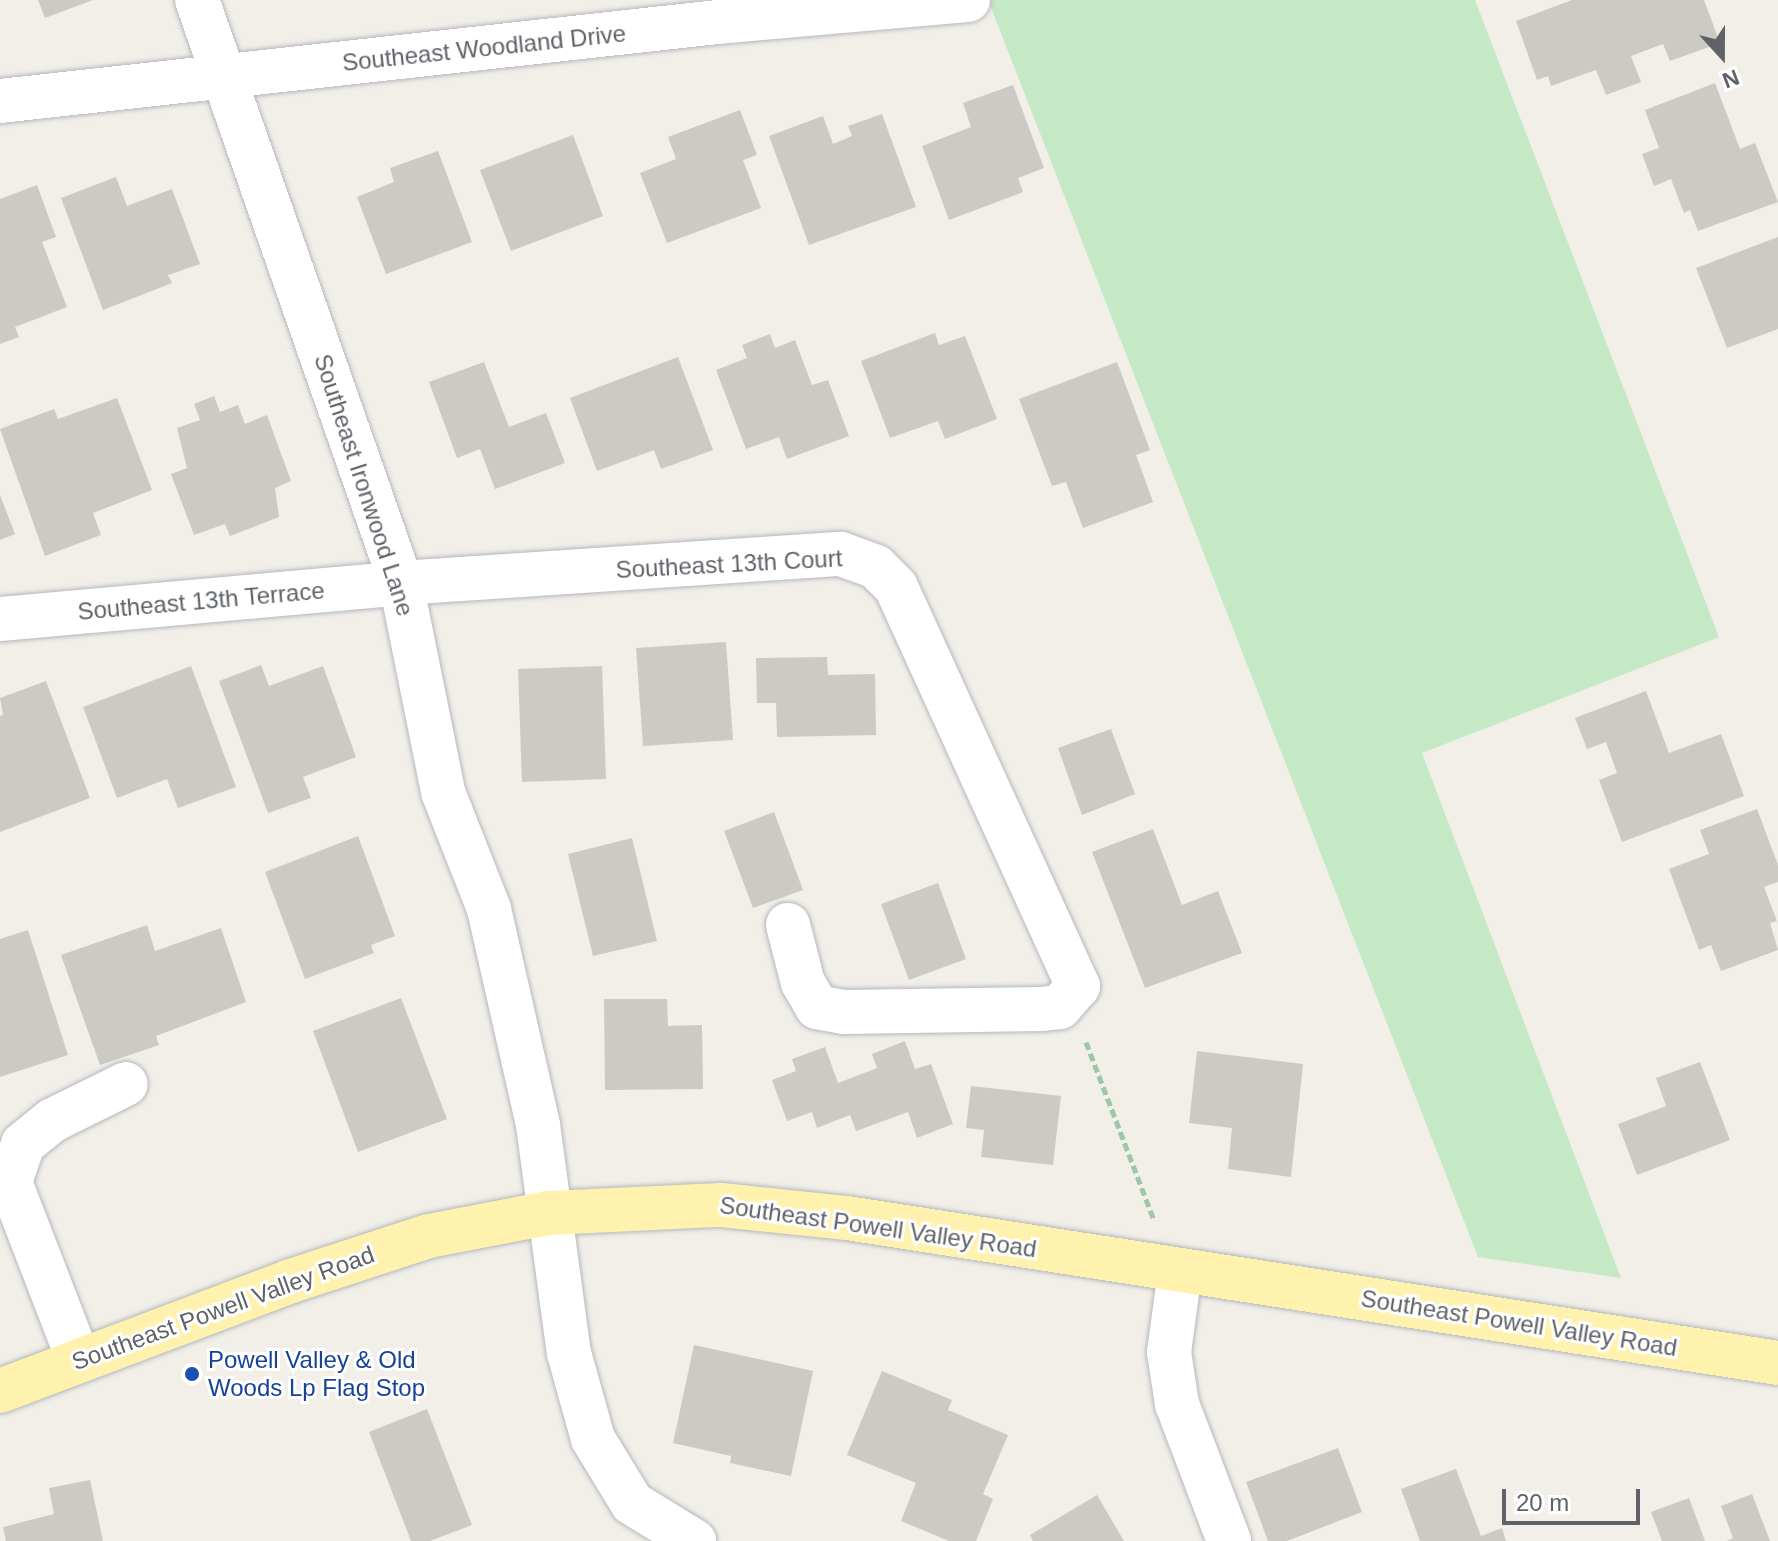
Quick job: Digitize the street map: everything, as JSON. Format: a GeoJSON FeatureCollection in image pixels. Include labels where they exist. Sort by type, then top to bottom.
{"type":"FeatureCollection","features":[{"type":"Feature","properties":{"kind":"main road","name":"Southeast Powell Valley Road"},"geometry":{"type":"LineString","coordinates":[[0,1391],[372,1252],[475,1226],[549,1213],[721,1205],[847,1218],[1778,1363]]}},
{"type":"Feature","properties":{"kind":"street","name":"Southeast Ironwood Lane"},"geometry":{"type":"LineString","coordinates":[[197,0],[401,583],[443,792],[489,909],[538,1125],[569,1353],[593,1439],[632,1503],[694,1541]]}},
{"type":"Feature","properties":{"kind":"street","name":"Southeast Woodland Drive"},"geometry":{"type":"LineString","coordinates":[[0,101],[226,77],[715,11],[968,0]]}},
{"type":"Feature","properties":{"kind":"street","name":"Southeast 13th Court"},"geometry":{"type":"LineString","coordinates":[[401,583],[841,554],[876,567],[896,587],[1078,986]]}},
{"type":"Feature","properties":{"kind":"street","name":"Southeast 13th Terrace"},"geometry":{"type":"LineString","coordinates":[[0,619],[401,583]]}},
{"type":"Feature","properties":{"kind":"street"},"geometry":{"type":"LineString","coordinates":[[788,925],[803,983],[817,1007],[844,1012],[1060,1007],[1078,986]]}},
{"type":"Feature","properties":{"kind":"street"},"geometry":{"type":"LineString","coordinates":[[79,1361],[10,1182],[23,1144],[53,1120],[126,1084]]}},
{"type":"Feature","properties":{"kind":"street"},"geometry":{"type":"LineString","coordinates":[[1176,1270],[1169,1352],[1177,1404],[1229,1541]]}},
{"type":"Feature","properties":{"kind":"path"},"geometry":{"type":"LineString","coordinates":[[1078,986],[1081,1032],[1176,1270]]}},
{"type":"Feature","properties":{"kind":"green space"},"geometry":{"type":"Polygon","coordinates":[[[988,0],[1475,0],[1719,637],[1422,753],[1621,1278],[1478,1257],[988,0]]]}},
{"type":"Feature","properties":{"kind":"building"},"geometry":{"type":"Polygon","coordinates":[[[38,0],[93,0],[45,18],[38,0]]]}},
{"type":"Feature","properties":{"kind":"building"},"geometry":{"type":"Polygon","coordinates":[[[1572,0],[1704,0],[1720,43],[1670,61],[1663,44],[1631,56],[1641,82],[1606,95],[1596,70],[1551,86],[1548,76],[1537,80],[1516,21],[1572,0]]]}},
{"type":"Feature","properties":{"kind":"building"},"geometry":{"type":"Polygon","coordinates":[[[1715,83],[1740,149],[1755,143],[1778,202],[1698,231],[1690,210],[1684,213],[1671,179],[1654,186],[1642,154],[1659,148],[1645,110],[1715,83]]]}},
{"type":"Feature","properties":{"kind":"building"},"geometry":{"type":"Polygon","coordinates":[[[1013,85],[1044,168],[1018,178],[1023,192],[949,220],[922,146],[971,127],[963,103],[1013,85]]]}},
{"type":"Feature","properties":{"kind":"building"},"geometry":{"type":"Polygon","coordinates":[[[740,110],[757,155],[743,160],[761,208],[667,243],[640,173],[676,159],[668,137],[740,110]]]}},
{"type":"Feature","properties":{"kind":"building"},"geometry":{"type":"Polygon","coordinates":[[[882,114],[916,207],[809,245],[769,136],[823,116],[833,144],[852,136],[848,126],[882,114]]]}},
{"type":"Feature","properties":{"kind":"building"},"geometry":{"type":"Polygon","coordinates":[[[573,135],[603,216],[511,251],[480,170],[573,135]]]}},
{"type":"Feature","properties":{"kind":"building"},"geometry":{"type":"Polygon","coordinates":[[[438,151],[472,242],[386,274],[357,197],[394,182],[390,168],[438,151]]]}},
{"type":"Feature","properties":{"kind":"building"},"geometry":{"type":"Polygon","coordinates":[[[116,177],[127,206],[172,189],[200,264],[168,275],[172,283],[103,310],[61,198],[116,177]]]}},
{"type":"Feature","properties":{"kind":"building"},"geometry":{"type":"Polygon","coordinates":[[[37,185],[56,237],[42,242],[67,307],[15,327],[19,337],[0,344],[0,199],[37,185]]]}},
{"type":"Feature","properties":{"kind":"building"},"geometry":{"type":"Polygon","coordinates":[[[1778,237],[1778,329],[1727,348],[1696,268],[1778,237]]]}},
{"type":"Feature","properties":{"kind":"building"},"geometry":{"type":"Polygon","coordinates":[[[935,333],[939,345],[965,336],[997,419],[945,439],[938,421],[890,438],[861,361],[935,333]]]}},
{"type":"Feature","properties":{"kind":"building"},"geometry":{"type":"Polygon","coordinates":[[[770,334],[775,348],[795,340],[812,385],[828,380],[849,436],[787,459],[779,437],[746,449],[716,370],[747,358],[742,345],[770,334]]]}},
{"type":"Feature","properties":{"kind":"building"},"geometry":{"type":"Polygon","coordinates":[[[678,357],[713,450],[661,469],[654,450],[597,471],[570,398],[678,357]]]}},
{"type":"Feature","properties":{"kind":"building"},"geometry":{"type":"Polygon","coordinates":[[[484,362],[509,427],[546,413],[565,463],[495,489],[480,449],[457,458],[429,382],[484,362]]]}},
{"type":"Feature","properties":{"kind":"building"},"geometry":{"type":"Polygon","coordinates":[[[1117,362],[1150,450],[1136,455],[1153,502],[1083,528],[1066,482],[1052,486],[1019,399],[1117,362]]]}},
{"type":"Feature","properties":{"kind":"building"},"geometry":{"type":"Polygon","coordinates":[[[214,396],[220,412],[238,405],[245,424],[267,415],[291,481],[275,488],[279,517],[230,536],[225,524],[194,535],[171,474],[187,468],[177,428],[200,420],[194,404],[214,396]]]}},
{"type":"Feature","properties":{"kind":"building"},"geometry":{"type":"Polygon","coordinates":[[[117,398],[152,490],[93,513],[101,535],[45,556],[0,429],[54,409],[58,419],[117,398]]]}},
{"type":"Feature","properties":{"kind":"building"},"geometry":{"type":"Polygon","coordinates":[[[0,495],[15,534],[0,540],[0,495]]]}},
{"type":"Feature","properties":{"kind":"building"},"geometry":{"type":"Polygon","coordinates":[[[726,642],[733,740],[643,746],[636,648],[726,642]]]}},
{"type":"Feature","properties":{"kind":"building"},"geometry":{"type":"Polygon","coordinates":[[[827,657],[828,675],[875,674],[876,735],[777,737],[776,703],[757,703],[756,658],[827,657]]]}},
{"type":"Feature","properties":{"kind":"building"},"geometry":{"type":"Polygon","coordinates":[[[261,665],[269,686],[323,666],[356,757],[303,777],[311,798],[268,813],[219,681],[261,665]]]}},
{"type":"Feature","properties":{"kind":"building"},"geometry":{"type":"Polygon","coordinates":[[[191,666],[236,787],[178,808],[167,779],[117,798],[83,707],[191,666]]]}},
{"type":"Feature","properties":{"kind":"building"},"geometry":{"type":"Polygon","coordinates":[[[602,666],[606,779],[522,782],[518,669],[602,666]]]}},
{"type":"Feature","properties":{"kind":"building"},"geometry":{"type":"Polygon","coordinates":[[[46,681],[90,798],[0,832],[0,716],[3,715],[0,698],[46,681]]]}},
{"type":"Feature","properties":{"kind":"building"},"geometry":{"type":"Polygon","coordinates":[[[1646,691],[1669,753],[1721,734],[1744,796],[1622,842],[1599,780],[1617,773],[1606,742],[1587,749],[1575,718],[1646,691]]]}},
{"type":"Feature","properties":{"kind":"building"},"geometry":{"type":"Polygon","coordinates":[[[1111,729],[1135,794],[1082,815],[1058,748],[1111,729]]]}},
{"type":"Feature","properties":{"kind":"building"},"geometry":{"type":"Polygon","coordinates":[[[1757,809],[1778,865],[1778,882],[1764,887],[1777,921],[1770,923],[1778,950],[1721,971],[1711,945],[1699,950],[1669,869],[1709,854],[1700,830],[1757,809]]]}},
{"type":"Feature","properties":{"kind":"building"},"geometry":{"type":"Polygon","coordinates":[[[774,812],[803,890],[753,908],[724,831],[774,812]]]}},
{"type":"Feature","properties":{"kind":"building"},"geometry":{"type":"Polygon","coordinates":[[[1153,829],[1182,905],[1218,891],[1242,953],[1145,988],[1092,852],[1153,829]]]}},
{"type":"Feature","properties":{"kind":"building"},"geometry":{"type":"Polygon","coordinates":[[[358,836],[395,936],[371,945],[374,953],[305,979],[265,872],[358,836]]]}},
{"type":"Feature","properties":{"kind":"building"},"geometry":{"type":"Polygon","coordinates":[[[632,838],[657,941],[593,956],[568,854],[632,838]]]}},
{"type":"Feature","properties":{"kind":"building"},"geometry":{"type":"Polygon","coordinates":[[[938,883],[966,959],[909,980],[881,904],[938,883]]]}},
{"type":"Feature","properties":{"kind":"building"},"geometry":{"type":"Polygon","coordinates":[[[147,925],[155,951],[221,928],[246,1002],[156,1036],[159,1045],[100,1065],[61,955],[147,925]]]}},
{"type":"Feature","properties":{"kind":"building"},"geometry":{"type":"Polygon","coordinates":[[[28,930],[68,1055],[0,1077],[0,939],[28,930]]]}},
{"type":"Feature","properties":{"kind":"building"},"geometry":{"type":"Polygon","coordinates":[[[401,998],[447,1119],[358,1152],[313,1031],[401,998]]]}},
{"type":"Feature","properties":{"kind":"building"},"geometry":{"type":"Polygon","coordinates":[[[604,999],[667,999],[668,1026],[702,1025],[703,1089],[605,1090],[604,999]]]}},
{"type":"Feature","properties":{"kind":"building"},"geometry":{"type":"Polygon","coordinates":[[[905,1041],[915,1069],[931,1064],[953,1124],[917,1138],[908,1112],[856,1131],[850,1115],[817,1128],[812,1112],[787,1121],[772,1080],[796,1071],[792,1059],[825,1047],[838,1083],[877,1068],[872,1054],[905,1041]]]}},
{"type":"Feature","properties":{"kind":"building"},"geometry":{"type":"Polygon","coordinates":[[[1197,1051],[1303,1064],[1291,1177],[1228,1169],[1232,1128],[1189,1123],[1197,1051]]]}},
{"type":"Feature","properties":{"kind":"building"},"geometry":{"type":"Polygon","coordinates":[[[1700,1062],[1730,1140],[1637,1175],[1618,1124],[1666,1106],[1656,1078],[1700,1062]]]}},
{"type":"Feature","properties":{"kind":"building"},"geometry":{"type":"Polygon","coordinates":[[[971,1086],[1061,1096],[1053,1165],[981,1157],[984,1130],[966,1128],[971,1086]]]}},
{"type":"Feature","properties":{"kind":"building"},"geometry":{"type":"Polygon","coordinates":[[[694,1345],[813,1371],[791,1476],[730,1463],[731,1456],[673,1443],[694,1345]]]}},
{"type":"Feature","properties":{"kind":"building"},"geometry":{"type":"Polygon","coordinates":[[[882,1371],[952,1400],[948,1410],[1008,1435],[983,1494],[993,1499],[976,1541],[949,1541],[901,1521],[916,1483],[847,1455],[882,1371]]]}},
{"type":"Feature","properties":{"kind":"building"},"geometry":{"type":"Polygon","coordinates":[[[427,1409],[472,1525],[430,1541],[411,1541],[369,1432],[427,1409]]]}},
{"type":"Feature","properties":{"kind":"building"},"geometry":{"type":"Polygon","coordinates":[[[1338,1448],[1362,1512],[1287,1541],[1268,1541],[1246,1482],[1338,1448]]]}},
{"type":"Feature","properties":{"kind":"building"},"geometry":{"type":"Polygon","coordinates":[[[1456,1469],[1481,1536],[1502,1528],[1506,1541],[1420,1541],[1401,1489],[1456,1469]]]}},
{"type":"Feature","properties":{"kind":"building"},"geometry":{"type":"Polygon","coordinates":[[[90,1480],[103,1541],[6,1541],[3,1527],[54,1514],[49,1488],[90,1480]]]}},
{"type":"Feature","properties":{"kind":"building"},"geometry":{"type":"Polygon","coordinates":[[[1752,1494],[1770,1541],[1727,1541],[1733,1538],[1721,1506],[1752,1494]]]}},
{"type":"Feature","properties":{"kind":"building"},"geometry":{"type":"Polygon","coordinates":[[[1097,1495],[1124,1541],[1033,1541],[1030,1535],[1097,1495]]]}},
{"type":"Feature","properties":{"kind":"building"},"geometry":{"type":"Polygon","coordinates":[[[1689,1498],[1705,1541],[1662,1541],[1651,1512],[1689,1498]]]}},
{"type":"Feature","properties":{"kind":"place","name":"Powell Valley & Old Woods Lp Flag Stop"},"geometry":{"type":"Point","coordinates":[192,1374]}}]}
